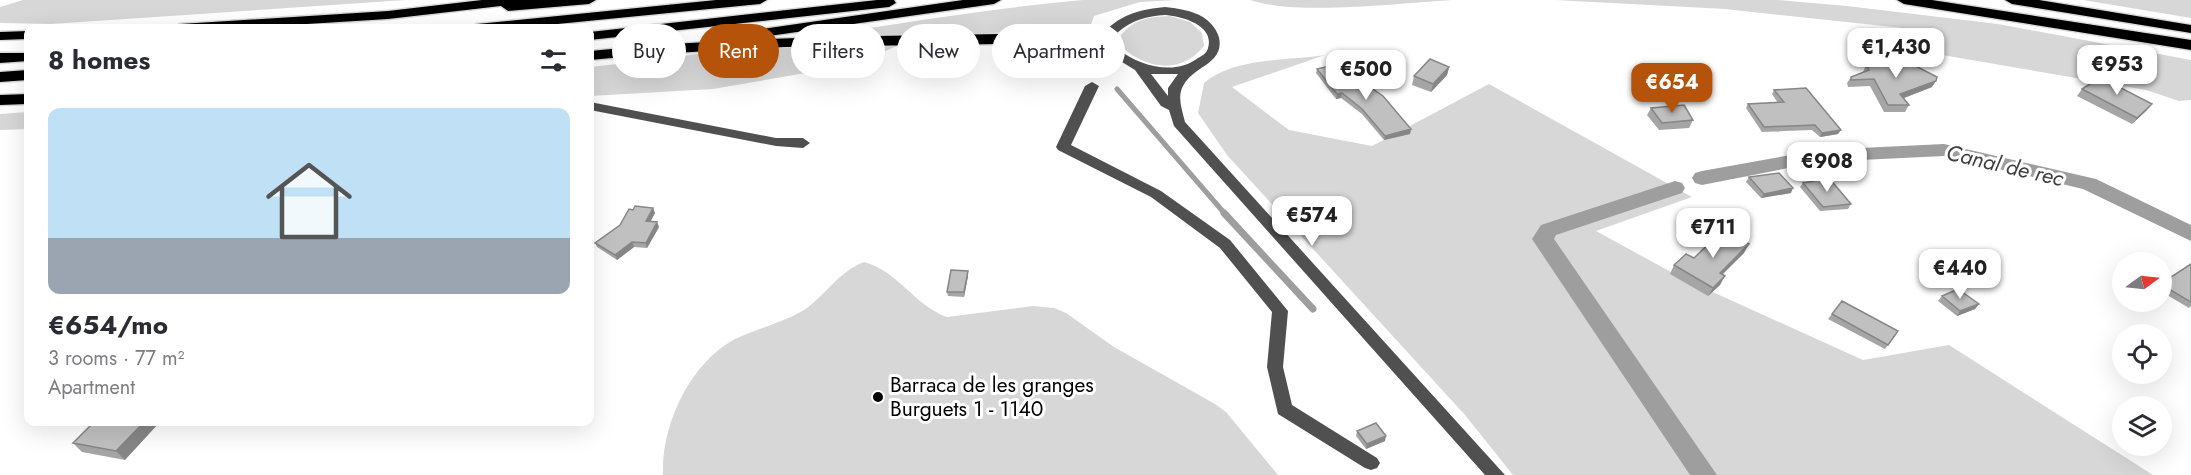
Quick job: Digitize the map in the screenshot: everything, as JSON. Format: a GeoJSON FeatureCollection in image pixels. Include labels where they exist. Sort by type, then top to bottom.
{"type":"FeatureCollection","features":[{"type":"Feature","properties":{"kind":"highway"},"geometry":{"type":"LineString","coordinates":[[388,15],[520,0]]}},
{"type":"Feature","properties":{"kind":"highway"},"geometry":{"type":"LineString","coordinates":[[244,24],[589,0]]}},
{"type":"Feature","properties":{"kind":"highway"},"geometry":{"type":"LineString","coordinates":[[517,24],[760,0]]}},
{"type":"Feature","properties":{"kind":"highway"},"geometry":{"type":"LineString","coordinates":[[594,36],[913,0]]}},
{"type":"Feature","properties":{"kind":"highway"},"geometry":{"type":"LineString","coordinates":[[686,45],[994,0]]}},
{"type":"Feature","properties":{"kind":"highway"},"geometry":{"type":"LineString","coordinates":[[1904,0],[2191,45]]}},
{"type":"Feature","properties":{"kind":"highway"},"geometry":{"type":"LineString","coordinates":[[2012,0],[2191,29]]}},
{"type":"Feature","properties":{"kind":"highway"},"geometry":{"type":"LineString","coordinates":[[0,36],[24,35]]}},
{"type":"Feature","properties":{"kind":"highway"},"geometry":{"type":"LineString","coordinates":[[686,47],[784,42],[992,39]]}},
{"type":"Feature","properties":{"kind":"highway"},"geometry":{"type":"LineString","coordinates":[[594,56],[612,54]]}},
{"type":"Feature","properties":{"kind":"highway"},"geometry":{"type":"LineString","coordinates":[[0,58],[24,57]]}},
{"type":"Feature","properties":{"kind":"highway"},"geometry":{"type":"LineString","coordinates":[[0,77],[24,75]]}},
{"type":"Feature","properties":{"kind":"highway"},"geometry":{"type":"LineString","coordinates":[[0,100],[24,99]]}},
{"type":"Feature","properties":{"kind":"street"},"geometry":{"type":"LineString","coordinates":[[1162,10],[1170,0]]}},
{"type":"Feature","properties":{"kind":"street"},"geometry":{"type":"LineString","coordinates":[[1184,0],[1189,16]]}},
{"type":"Feature","properties":{"kind":"street"},"geometry":{"type":"LineString","coordinates":[[1118,24],[1137,14],[1162,10],[1189,16],[1206,25],[1215,39],[1215,47],[1207,60],[1190,68],[1164,72],[1141,69]]}},
{"type":"Feature","properties":{"kind":"street"},"geometry":{"type":"LineString","coordinates":[[1125,59],[1141,69],[1166,103],[1172,107],[1179,123],[1206,156],[1496,475]]}},
{"type":"Feature","properties":{"kind":"street"},"geometry":{"type":"LineString","coordinates":[[1172,107],[1177,80],[1190,68]]}},
{"type":"Feature","properties":{"kind":"street"},"geometry":{"type":"LineString","coordinates":[[1092,86],[1063,147],[1156,194],[1225,244],[1280,312],[1275,367],[1284,409],[1371,463]]}},
{"type":"Feature","properties":{"kind":"street"},"geometry":{"type":"LineString","coordinates":[[594,107],[754,138],[803,143]]}},
{"type":"Feature","properties":{"kind":"shaded area"},"geometry":{"type":"Polygon","coordinates":[[[23,0],[406,0],[51,24],[0,23],[0,7],[23,0]]]}},
{"type":"Feature","properties":{"kind":"shaded area"},"geometry":{"type":"Polygon","coordinates":[[[1083,0],[1176,0],[1140,2],[1094,16],[1091,24],[992,24],[992,33],[980,33],[980,24],[899,24],[1083,0]]]}},
{"type":"Feature","properties":{"kind":"shaded area"},"geometry":{"type":"Polygon","coordinates":[[[1250,0],[1452,0],[1321,8],[1270,5],[1250,0]]]}},
{"type":"Feature","properties":{"kind":"shaded area"},"geometry":{"type":"Polygon","coordinates":[[[1555,0],[1777,0],[1998,24],[2191,60],[2191,100],[2179,101],[2146,90],[1925,52],[1912,29],[1725,9],[1555,0]]]}},
{"type":"Feature","properties":{"kind":"shaded area"},"geometry":{"type":"Polygon","coordinates":[[[2083,0],[2191,0],[2191,18],[2083,0]]]}},
{"type":"Feature","properties":{"kind":"shaded area"},"geometry":{"type":"Polygon","coordinates":[[[1170,16],[1190,22],[1202,33],[1204,46],[1195,55],[1175,65],[1153,64],[1132,55],[1125,49],[1125,31],[1132,25],[1149,18],[1170,16]]]}},
{"type":"Feature","properties":{"kind":"shaded area"},"geometry":{"type":"Polygon","coordinates":[[[897,24],[897,46],[885,51],[885,26],[897,24]]]}},
{"type":"Feature","properties":{"kind":"shaded area"},"geometry":{"type":"Polygon","coordinates":[[[791,40],[791,75],[779,78],[779,42],[791,40]]]}},
{"type":"Feature","properties":{"kind":"shaded area"},"geometry":{"type":"Polygon","coordinates":[[[698,54],[698,78],[776,78],[713,89],[594,96],[594,67],[612,65],[612,78],[686,78],[686,56],[698,54]]]}},
{"type":"Feature","properties":{"kind":"shaded area"},"geometry":{"type":"Polygon","coordinates":[[[1325,55],[1232,87],[1289,130],[1372,146],[1489,84],[1692,197],[1596,231],[1682,278],[1863,360],[1949,345],[2112,449],[2112,456],[2123,456],[2153,475],[1513,475],[1465,415],[1227,155],[1198,113],[1204,83],[1230,68],[1325,55]]]}},
{"type":"Feature","properties":{"kind":"shaded area"},"geometry":{"type":"Polygon","coordinates":[[[24,112],[24,129],[0,130],[0,114],[24,112]]]}},
{"type":"Feature","properties":{"kind":"shaded area"},"geometry":{"type":"Polygon","coordinates":[[[864,262],[887,273],[925,305],[947,317],[1033,306],[1054,308],[1066,313],[1114,347],[1226,412],[1278,475],[663,475],[667,436],[673,416],[681,397],[704,363],[735,339],[807,308],[848,271],[864,262]]]}},
{"type":"Feature","properties":{"kind":"building"},"geometry":{"type":"Polygon","coordinates":[[[1430,59],[1449,67],[1433,84],[1414,76],[1430,59]]]}},
{"type":"Feature","properties":{"kind":"building"},"geometry":{"type":"Polygon","coordinates":[[[1873,60],[1878,66],[1895,60],[1899,62],[1904,60],[1937,77],[1936,81],[1900,94],[1909,105],[1888,105],[1874,79],[1851,80],[1851,77],[1869,70],[1866,65],[1873,60]]]}},
{"type":"Feature","properties":{"kind":"building"},"geometry":{"type":"Polygon","coordinates":[[[1334,65],[1341,73],[1347,72],[1366,92],[1373,89],[1383,96],[1411,129],[1385,136],[1362,109],[1342,93],[1337,94],[1317,69],[1334,65]]]}},
{"type":"Feature","properties":{"kind":"building"},"geometry":{"type":"Polygon","coordinates":[[[2106,74],[2123,82],[2117,86],[2152,104],[2137,118],[2082,89],[2106,74]]]}},
{"type":"Feature","properties":{"kind":"building"},"geometry":{"type":"Polygon","coordinates":[[[1806,88],[1841,130],[1822,133],[1815,125],[1764,127],[1748,104],[1784,102],[1774,90],[1806,88]]]}},
{"type":"Feature","properties":{"kind":"building"},"geometry":{"type":"Polygon","coordinates":[[[1684,105],[1693,120],[1662,123],[1651,108],[1684,105]]]}},
{"type":"Feature","properties":{"kind":"building"},"geometry":{"type":"Polygon","coordinates":[[[1779,173],[1793,188],[1764,194],[1749,177],[1779,173]]]}},
{"type":"Feature","properties":{"kind":"building"},"geometry":{"type":"Polygon","coordinates":[[[1829,178],[1851,204],[1823,207],[1803,183],[1829,178]]]}},
{"type":"Feature","properties":{"kind":"building"},"geometry":{"type":"Polygon","coordinates":[[[635,206],[653,208],[646,221],[657,222],[646,243],[632,242],[615,255],[595,243],[620,225],[629,209],[633,210],[635,206]]]}},
{"type":"Feature","properties":{"kind":"building"},"geometry":{"type":"Polygon","coordinates":[[[1723,230],[1749,244],[1720,273],[1725,276],[1713,288],[1674,265],[1686,254],[1694,258],[1723,230]]]}},
{"type":"Feature","properties":{"kind":"building"},"geometry":{"type":"Polygon","coordinates":[[[2191,264],[2191,302],[2172,291],[2172,276],[2191,264]]]}},
{"type":"Feature","properties":{"kind":"building"},"geometry":{"type":"Polygon","coordinates":[[[951,270],[968,271],[964,292],[947,292],[951,270]]]}},
{"type":"Feature","properties":{"kind":"building"},"geometry":{"type":"Polygon","coordinates":[[[1958,289],[1979,304],[1960,311],[1942,296],[1958,289]]]}},
{"type":"Feature","properties":{"kind":"building"},"geometry":{"type":"Polygon","coordinates":[[[1842,301],[1898,331],[1888,345],[1832,314],[1842,301]]]}},
{"type":"Feature","properties":{"kind":"building"},"geometry":{"type":"Polygon","coordinates":[[[1376,423],[1386,436],[1367,444],[1357,431],[1376,423]]]}},
{"type":"Feature","properties":{"kind":"building"},"geometry":{"type":"Polygon","coordinates":[[[90,426],[140,426],[116,451],[73,443],[90,426]]]}},
{"type":"Feature","properties":{"kind":"waterway"},"geometry":{"type":"LineString","coordinates":[[1117,89],[1226,215]]}},
{"type":"Feature","properties":{"kind":"waterway","name":"Canal de rec"},"geometry":{"type":"LineString","coordinates":[[1702,178],[1819,156],[1944,150],[2089,184],[2191,234]]}},
{"type":"Feature","properties":{"kind":"waterway","name":"Canal de rec"},"geometry":{"type":"LineString","coordinates":[[1675,188],[1548,230],[1543,239],[1704,475]]}},
{"type":"Feature","properties":{"kind":"waterway"},"geometry":{"type":"LineString","coordinates":[[1224,213],[1313,309]]}},
{"type":"Feature","properties":{"kind":"place","name":"Barraca de les granges Burguets 1 - 1140"},"geometry":{"type":"Point","coordinates":[878,397]}}]}
